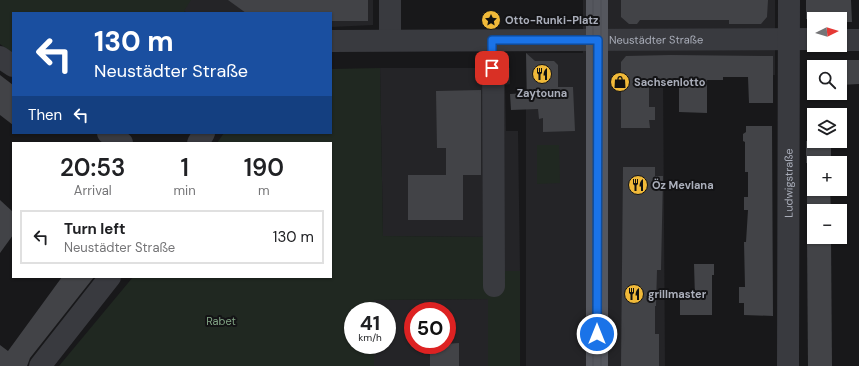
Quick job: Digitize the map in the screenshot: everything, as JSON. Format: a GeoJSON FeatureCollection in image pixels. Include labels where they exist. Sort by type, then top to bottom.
{"type":"FeatureCollection","features":[{"type":"Feature","properties":{"kind":"main road"},"geometry":{"type":"LineString","coordinates":[[598,0],[598,366]]}},
{"type":"Feature","properties":{"kind":"street"},"geometry":{"type":"LineString","coordinates":[[390,0],[390,40]]}},
{"type":"Feature","properties":{"kind":"street","name":"Ludwigstraße"},"geometry":{"type":"LineString","coordinates":[[788,0],[788,366]]}},
{"type":"Feature","properties":{"kind":"street","name":"Neustädter Straße"},"geometry":{"type":"LineString","coordinates":[[332,41],[807,39]]}},
{"type":"Feature","properties":{"kind":"street"},"geometry":{"type":"LineString","coordinates":[[492,40],[494,286]]}},
{"type":"Feature","properties":{"kind":"street"},"geometry":{"type":"LineString","coordinates":[[847,40],[859,40]]}},
{"type":"Feature","properties":{"kind":"street"},"geometry":{"type":"LineString","coordinates":[[0,57],[12,65]]}},
{"type":"Feature","properties":{"kind":"street"},"geometry":{"type":"LineString","coordinates":[[109,134],[121,142]]}},
{"type":"Feature","properties":{"kind":"street"},"geometry":{"type":"LineString","coordinates":[[40,366],[109,278]]}},
{"type":"Feature","properties":{"kind":"shaded area"},"geometry":{"type":"Polygon","coordinates":[[[172,0],[373,0],[373,25],[332,27],[332,12],[186,12],[171,2],[172,0]]]}},
{"type":"Feature","properties":{"kind":"shaded area"},"geometry":{"type":"Polygon","coordinates":[[[583,0],[775,0],[775,75],[663,75],[665,366],[526,366],[526,53],[583,53],[583,0]]]}},
{"type":"Feature","properties":{"kind":"shaded area"},"geometry":{"type":"Polygon","coordinates":[[[380,68],[510,68],[510,84],[505,85],[506,131],[518,131],[520,271],[490,271],[490,237],[383,236],[380,68]]]}},
{"type":"Feature","properties":{"kind":"shaded area"},"geometry":{"type":"Polygon","coordinates":[[[488,299],[488,366],[374,366],[374,354],[396,354],[396,302],[373,302],[373,300],[488,299]]]}},
{"type":"Feature","properties":{"kind":"green space"},"geometry":{"type":"Polygon","coordinates":[[[0,0],[191,0],[184,11],[186,12],[12,12],[12,52],[0,44],[0,0]]]}},
{"type":"Feature","properties":{"kind":"green space","name":"Rabet"},"geometry":{"type":"Polygon","coordinates":[[[380,68],[383,236],[490,237],[490,271],[520,271],[520,366],[488,366],[488,299],[374,300],[374,302],[344,302],[344,354],[374,354],[374,366],[59,366],[132,278],[332,278],[332,142],[218,142],[223,134],[332,134],[332,69],[380,68]]]}},
{"type":"Feature","properties":{"kind":"green space"},"geometry":{"type":"Polygon","coordinates":[[[537,145],[559,145],[560,183],[537,184],[537,145]]]}},
{"type":"Feature","properties":{"kind":"building"},"geometry":{"type":"Polygon","coordinates":[[[228,0],[368,0],[368,21],[332,21],[332,12],[245,12],[228,0]]]}},
{"type":"Feature","properties":{"kind":"building"},"geometry":{"type":"Polygon","coordinates":[[[621,0],[768,0],[767,17],[761,24],[729,24],[729,20],[640,20],[637,24],[629,24],[621,17],[621,0]]]}},
{"type":"Feature","properties":{"kind":"building"},"geometry":{"type":"Polygon","coordinates":[[[806,0],[851,0],[852,22],[847,22],[847,12],[807,12],[806,19],[806,0]]]}},
{"type":"Feature","properties":{"kind":"building"},"geometry":{"type":"Polygon","coordinates":[[[526,53],[535,61],[554,61],[558,65],[558,87],[573,87],[575,131],[543,132],[543,118],[539,119],[538,109],[511,110],[510,94],[527,93],[526,53]]]}},
{"type":"Feature","properties":{"kind":"building"},"geometry":{"type":"Polygon","coordinates":[[[626,56],[773,56],[773,103],[749,103],[748,77],[723,77],[723,80],[707,80],[707,113],[679,112],[679,83],[649,84],[649,107],[655,107],[655,120],[649,120],[650,128],[621,128],[621,62],[626,56]]]}},
{"type":"Feature","properties":{"kind":"building"},"geometry":{"type":"Polygon","coordinates":[[[847,60],[859,60],[859,84],[847,85],[847,60]]]}},
{"type":"Feature","properties":{"kind":"building"},"geometry":{"type":"Polygon","coordinates":[[[0,75],[12,84],[12,124],[0,115],[0,75]]]}},
{"type":"Feature","properties":{"kind":"building"},"geometry":{"type":"Polygon","coordinates":[[[481,90],[481,175],[463,175],[463,220],[408,220],[408,175],[446,175],[446,148],[437,148],[436,91],[481,90]]]}},
{"type":"Feature","properties":{"kind":"building"},"geometry":{"type":"Polygon","coordinates":[[[746,126],[772,126],[773,316],[744,315],[744,303],[739,303],[739,287],[745,287],[744,242],[746,242],[748,210],[744,210],[744,197],[748,197],[748,172],[745,172],[745,142],[743,141],[743,134],[746,132],[746,126]]]}},
{"type":"Feature","properties":{"kind":"building"},"geometry":{"type":"Polygon","coordinates":[[[806,141],[807,148],[831,148],[831,156],[807,156],[806,163],[806,141]]]}},
{"type":"Feature","properties":{"kind":"building"},"geometry":{"type":"Polygon","coordinates":[[[623,167],[655,167],[655,176],[663,176],[661,270],[657,270],[655,306],[655,334],[659,334],[659,366],[621,366],[623,167]]]}},
{"type":"Feature","properties":{"kind":"building"},"geometry":{"type":"Polygon","coordinates":[[[807,196],[830,196],[831,204],[807,204],[807,196]]]}},
{"type":"Feature","properties":{"kind":"building"},"geometry":{"type":"Polygon","coordinates":[[[0,200],[12,211],[12,236],[0,253],[0,200]]]}},
{"type":"Feature","properties":{"kind":"building"},"geometry":{"type":"Polygon","coordinates":[[[807,244],[831,244],[832,366],[808,366],[807,244]]]}},
{"type":"Feature","properties":{"kind":"building"},"geometry":{"type":"Polygon","coordinates":[[[694,264],[714,264],[714,275],[712,275],[712,315],[680,315],[680,298],[695,298],[694,264]]]}},
{"type":"Feature","properties":{"kind":"building"},"geometry":{"type":"Polygon","coordinates":[[[61,278],[93,278],[30,358],[27,366],[0,366],[0,345],[8,351],[61,278]]]}},
{"type":"Feature","properties":{"kind":"building"},"geometry":{"type":"Polygon","coordinates":[[[456,343],[459,343],[459,366],[430,366],[430,354],[456,354],[456,343]]]}},
{"type":"Feature","properties":{"kind":"tram line"},"geometry":{"type":"LineString","coordinates":[[593,0],[593,366]]}},
{"type":"Feature","properties":{"kind":"tram line"},"geometry":{"type":"LineString","coordinates":[[601,0],[601,366]]}},
{"type":"Feature","properties":{"kind":"place","name":"Otto-Runki-Platz"},"geometry":{"type":"Point","coordinates":[491,20]}},
{"type":"Feature","properties":{"kind":"place","name":"Zaytouna"},"geometry":{"type":"Point","coordinates":[542,74]}},
{"type":"Feature","properties":{"kind":"place","name":"Sachsenlotto"},"geometry":{"type":"Point","coordinates":[620,82]}},
{"type":"Feature","properties":{"kind":"place","name":"Öz Mevlana"},"geometry":{"type":"Point","coordinates":[638,185]}},
{"type":"Feature","properties":{"kind":"place","name":"grillmaster"},"geometry":{"type":"Point","coordinates":[634,294]}},
{"type":"Feature","properties":{"kind":"route"},"geometry":{"type":"LineString","coordinates":[[492,68],[492,40],[598,40],[597,334]]}}]}
